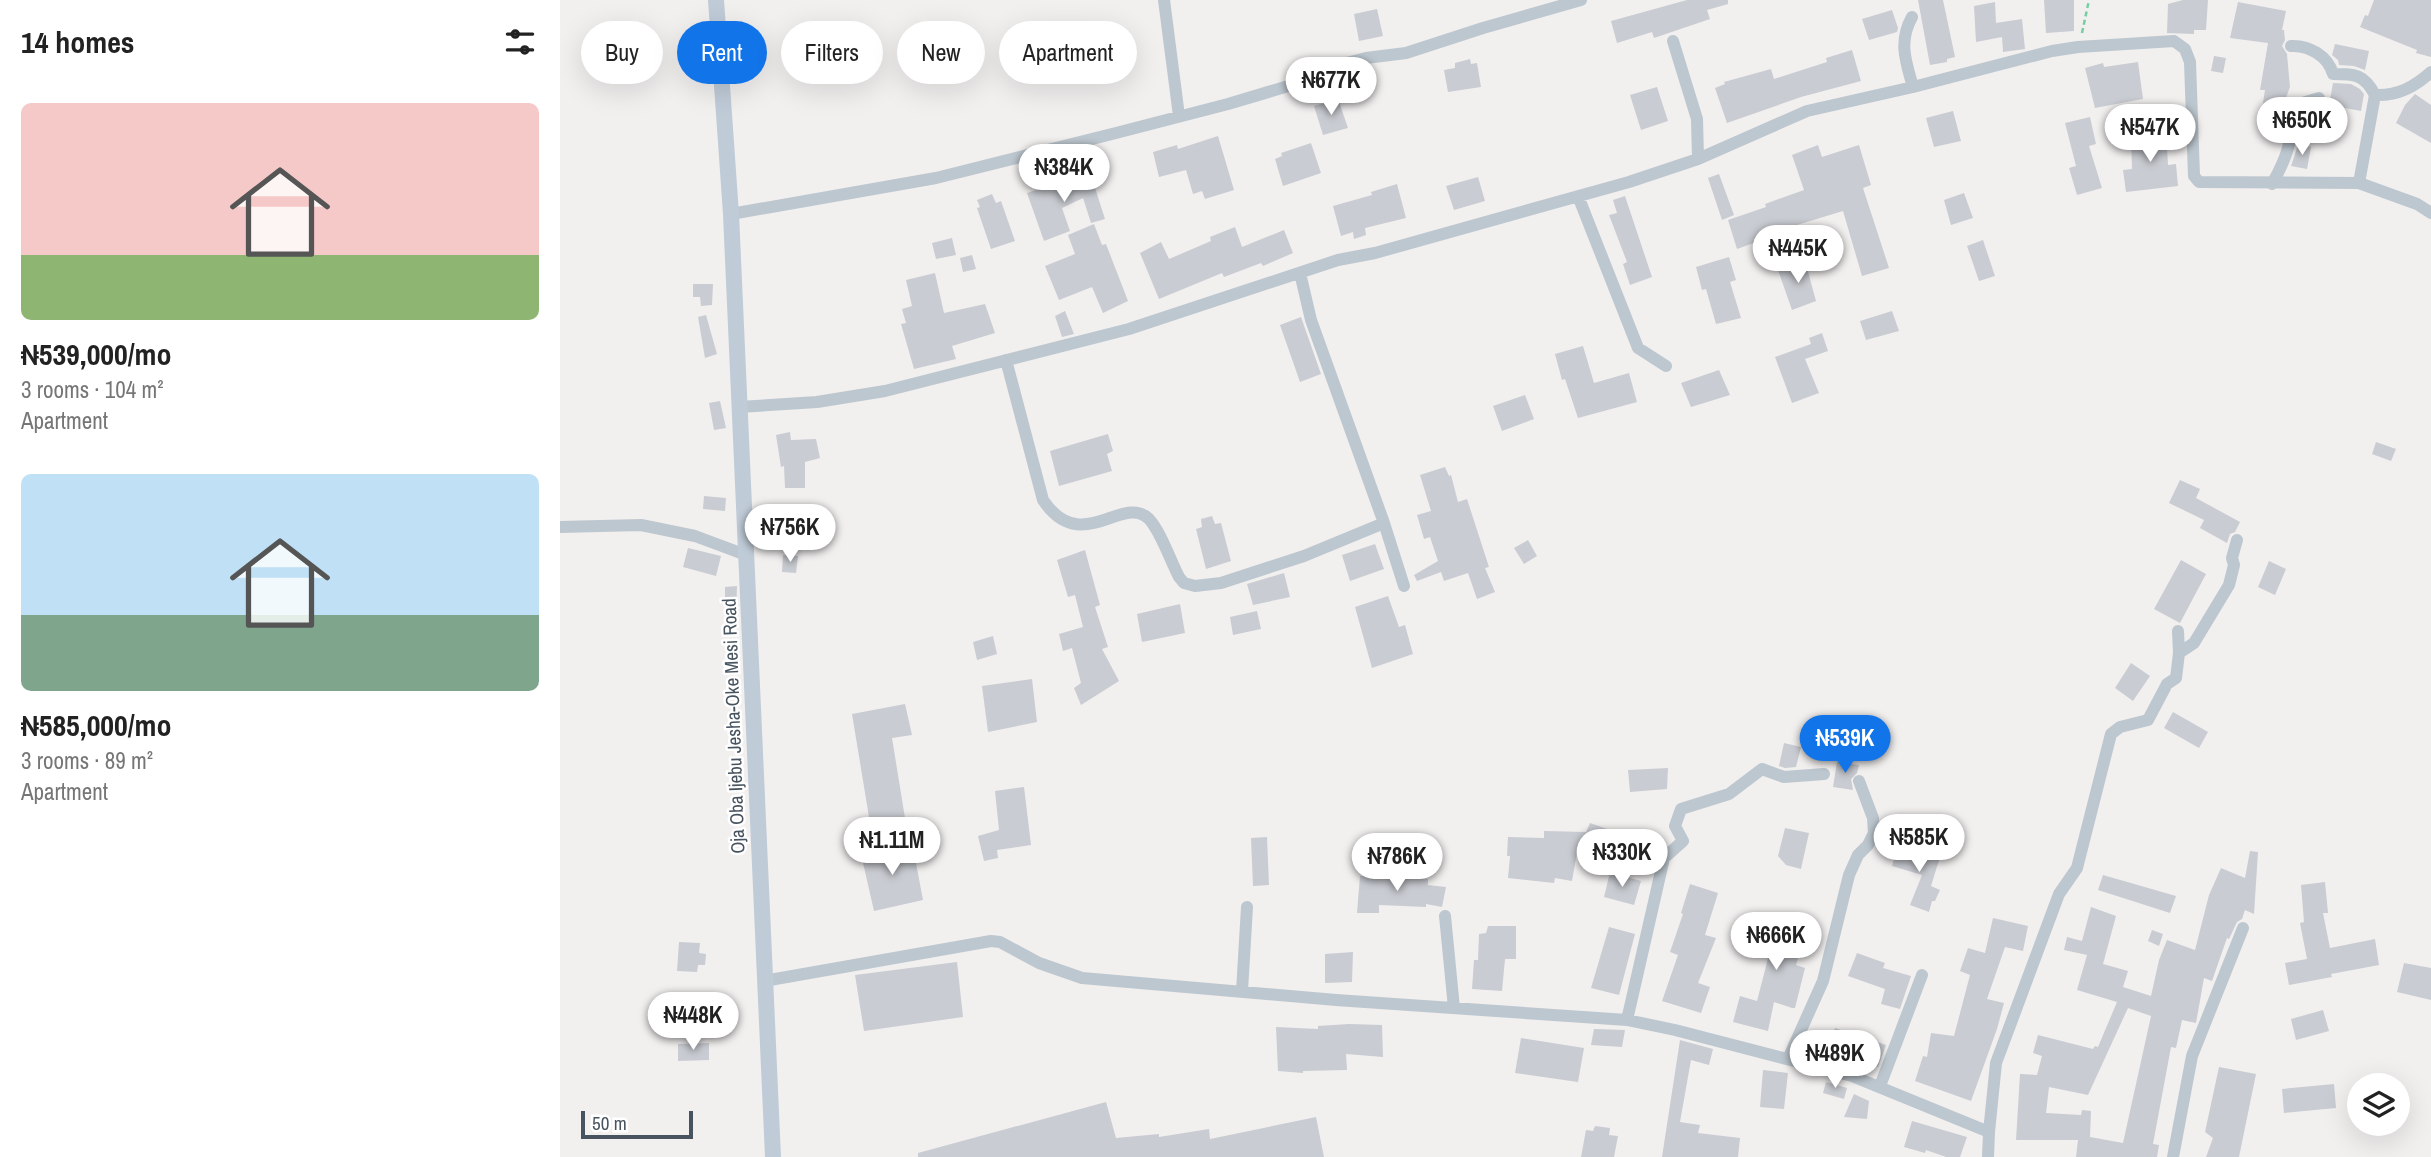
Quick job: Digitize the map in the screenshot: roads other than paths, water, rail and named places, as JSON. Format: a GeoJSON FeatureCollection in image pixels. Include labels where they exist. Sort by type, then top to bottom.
{"type":"FeatureCollection","features":[{"type":"Feature","properties":{"kind":"main road","name":"Oja Oba Ijebu Jesha-Oke Mesi Road"},"geometry":{"type":"LineString","coordinates":[[716,0],[731,214],[772,1157]]}},
{"type":"Feature","properties":{"kind":"street"},"geometry":{"type":"LineString","coordinates":[[1164,0],[1179,116]]}},
{"type":"Feature","properties":{"kind":"street"},"geometry":{"type":"LineString","coordinates":[[731,214],[936,178],[1179,116],[1295,83],[1339,65],[1366,58],[1406,53],[1581,0]]}},
{"type":"Feature","properties":{"kind":"street"},"geometry":{"type":"LineString","coordinates":[[1912,17],[1903,42],[1903,55],[1913,87]]}},
{"type":"Feature","properties":{"kind":"street"},"geometry":{"type":"LineString","coordinates":[[1673,41],[1697,119],[1698,159]]}},
{"type":"Feature","properties":{"kind":"street"},"geometry":{"type":"LineString","coordinates":[[739,407],[817,402],[885,391],[1129,329],[1338,260],[1375,253],[1698,159],[1807,111],[2078,47],[2174,41],[2185,49],[2190,62],[2192,156],[2196,180],[2199,182],[2359,183],[2417,204],[2431,213]]}},
{"type":"Feature","properties":{"kind":"street"},"geometry":{"type":"LineString","coordinates":[[2291,46],[2301,45],[2325,58],[2333,74],[2353,74],[2361,78],[2369,83],[2375,95],[2359,183]]}},
{"type":"Feature","properties":{"kind":"street"},"geometry":{"type":"LineString","coordinates":[[2375,95],[2390,96],[2417,85],[2431,72]]}},
{"type":"Feature","properties":{"kind":"street"},"geometry":{"type":"LineString","coordinates":[[2272,184],[2286,158],[2292,127],[2292,106],[2319,98]]}},
{"type":"Feature","properties":{"kind":"street"},"geometry":{"type":"LineString","coordinates":[[1578,196],[1638,348],[1666,366]]}},
{"type":"Feature","properties":{"kind":"street"},"geometry":{"type":"LineString","coordinates":[[1300,273],[1311,320],[1404,586]]}},
{"type":"Feature","properties":{"kind":"street"},"geometry":{"type":"LineString","coordinates":[[1006,360],[1043,500],[1052,513],[1076,525],[1132,513],[1142,514],[1157,531],[1184,583],[1195,586],[1221,583],[1304,556],[1384,523]]}},
{"type":"Feature","properties":{"kind":"street"},"geometry":{"type":"LineString","coordinates":[[560,527],[640,525],[695,536],[747,555]]}},
{"type":"Feature","properties":{"kind":"street"},"geometry":{"type":"LineString","coordinates":[[2179,653],[2194,643],[2229,586],[2237,540]]}},
{"type":"Feature","properties":{"kind":"street"},"geometry":{"type":"LineString","coordinates":[[1988,1157],[1996,1063],[2059,894],[2077,868],[2111,733],[2120,727],[2148,720],[2166,684],[2176,678],[2178,631]]}},
{"type":"Feature","properties":{"kind":"street"},"geometry":{"type":"LineString","coordinates":[[1627,1020],[1664,858],[1683,841],[1675,826],[1681,809],[1729,794],[1762,769],[1784,777],[1824,774]]}},
{"type":"Feature","properties":{"kind":"street"},"geometry":{"type":"LineString","coordinates":[[1788,1059],[1823,981],[1849,875],[1858,855],[1868,845],[1874,833],[1873,818],[1859,781]]}},
{"type":"Feature","properties":{"kind":"street"},"geometry":{"type":"LineString","coordinates":[[1242,991],[1247,907]]}},
{"type":"Feature","properties":{"kind":"street"},"geometry":{"type":"LineString","coordinates":[[1445,916],[1454,1008]]}},
{"type":"Feature","properties":{"kind":"street"},"geometry":{"type":"LineString","coordinates":[[2173,1157],[2192,1056],[2243,928]]}},
{"type":"Feature","properties":{"kind":"street"},"geometry":{"type":"LineString","coordinates":[[764,981],[991,941],[1000,942],[1039,963],[1082,978],[1627,1020],[1852,1076],[1989,1132]]}},
{"type":"Feature","properties":{"kind":"street"},"geometry":{"type":"LineString","coordinates":[[1880,1086],[1922,975]]}}]}
